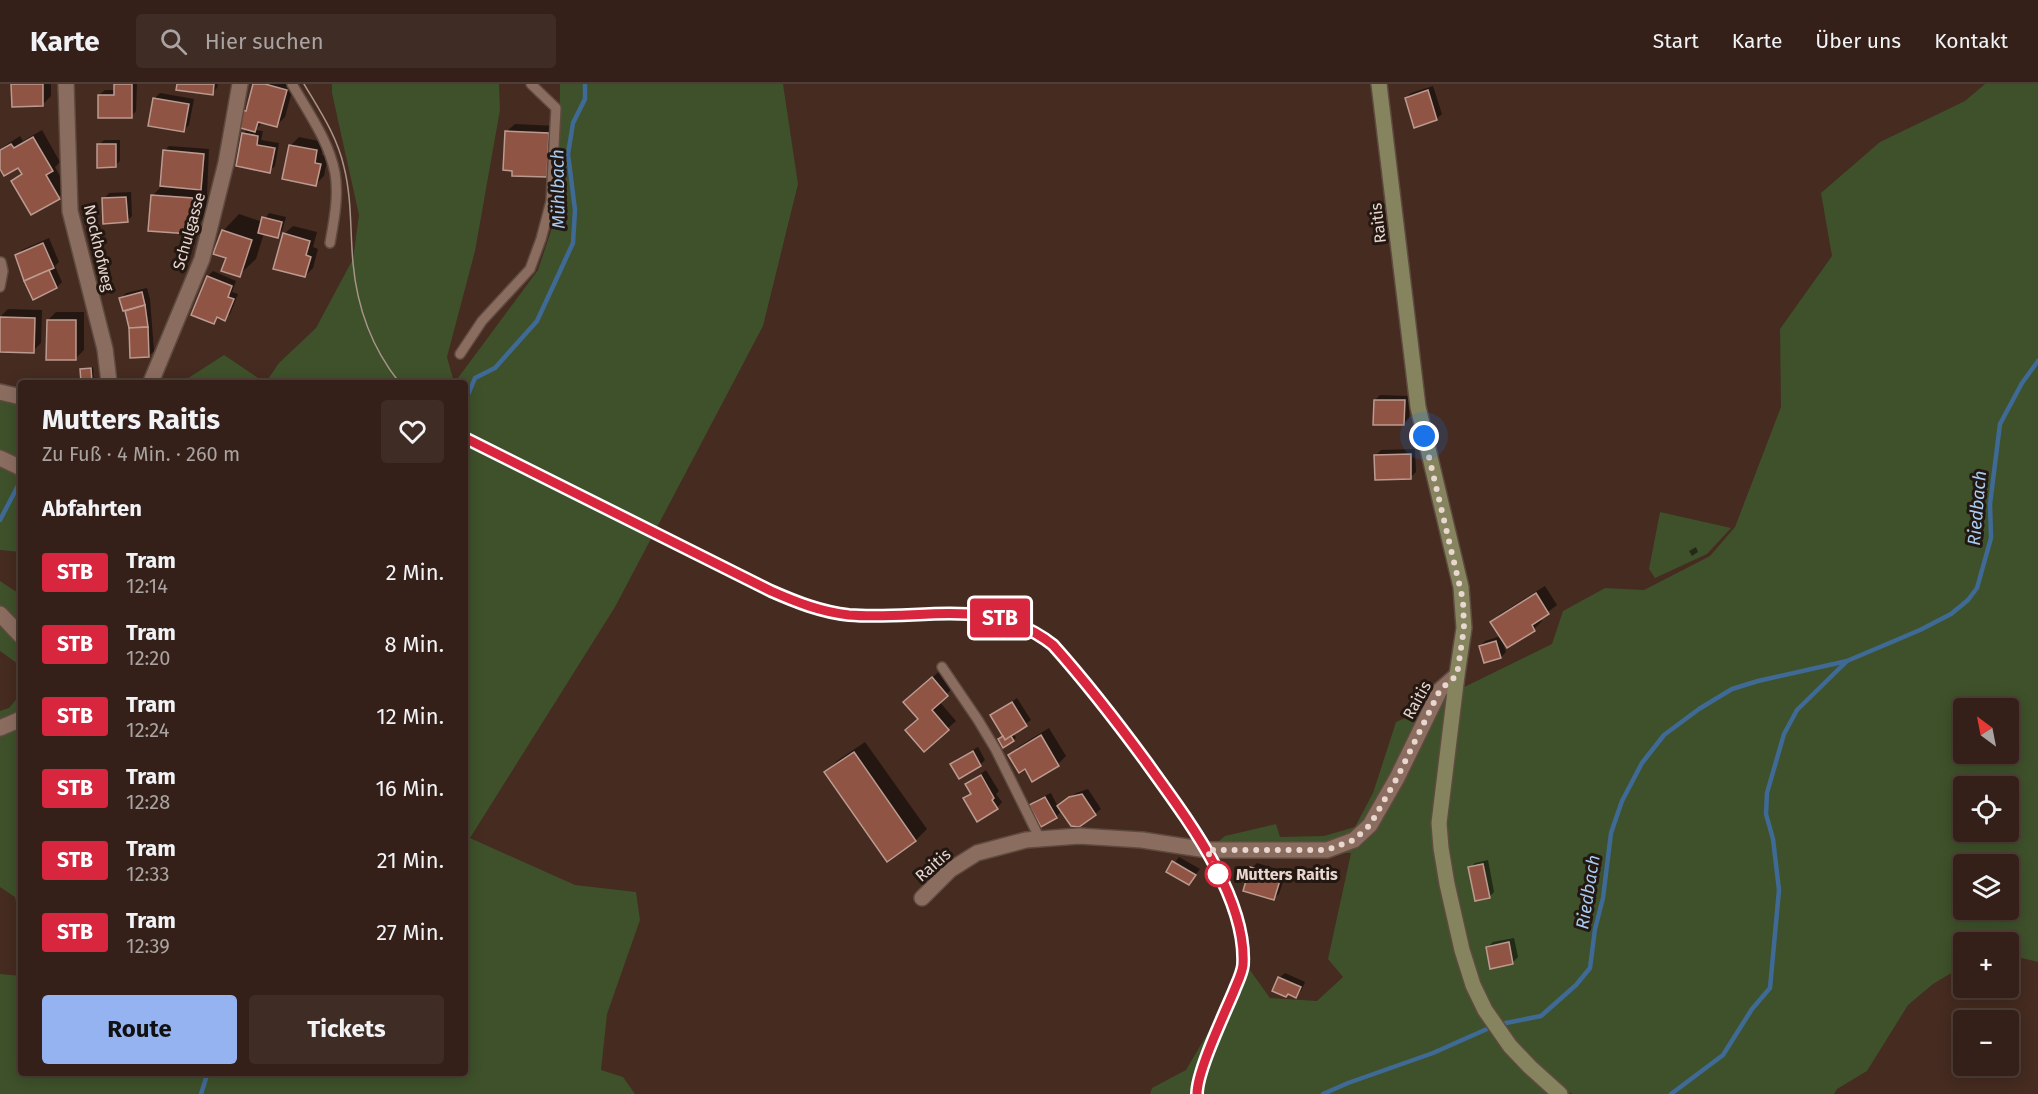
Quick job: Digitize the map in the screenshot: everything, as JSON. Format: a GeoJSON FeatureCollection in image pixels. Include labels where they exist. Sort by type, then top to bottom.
{"type":"FeatureCollection","features":[{"type":"Feature","properties":{"kind":"street","name":"Nockhofweg"},"geometry":{"type":"LineString","coordinates":[[66,84],[70,211],[105,349],[109,380]]}},
{"type":"Feature","properties":{"kind":"street","name":"Schulgasse"},"geometry":{"type":"LineString","coordinates":[[153,380],[202,259],[226,163],[240,84]]}},
{"type":"Feature","properties":{"kind":"street","name":"Raitis"},"geometry":{"type":"LineString","coordinates":[[922,898],[950,870],[977,853],[1026,840],[1079,836],[1142,840],[1207,850],[1327,850],[1354,840],[1370,825],[1376,815],[1397,778],[1440,690],[1457,675],[1464,628],[1463,600],[1417,400],[1379,84]]}},
{"type":"Feature","properties":{"kind":"street"},"geometry":{"type":"LineString","coordinates":[[0,392],[18,396]]}},
{"type":"Feature","properties":{"kind":"street"},"geometry":{"type":"LineString","coordinates":[[0,458],[18,467]]}},
{"type":"Feature","properties":{"kind":"street"},"geometry":{"type":"LineString","coordinates":[[0,615],[18,633]]}},
{"type":"Feature","properties":{"kind":"street"},"geometry":{"type":"LineString","coordinates":[[1457,675],[1439,823],[1443,864],[1460,943],[1473,985],[1496,1027],[1530,1067],[1560,1094]]}},
{"type":"Feature","properties":{"kind":"street"},"geometry":{"type":"LineString","coordinates":[[0,728],[18,720]]}},
{"type":"Feature","properties":{"kind":"lane"},"geometry":{"type":"LineString","coordinates":[[292,84],[323,138],[335,174],[336,213],[330,243]]}},
{"type":"Feature","properties":{"kind":"lane"},"geometry":{"type":"LineString","coordinates":[[460,354],[482,321],[530,269],[548,210],[556,108],[531,84]]}},
{"type":"Feature","properties":{"kind":"lane"},"geometry":{"type":"LineString","coordinates":[[0,287],[3,271],[1,262]]}},
{"type":"Feature","properties":{"kind":"lane"},"geometry":{"type":"LineString","coordinates":[[942,667],[996,750],[1040,839]]}},
{"type":"Feature","properties":{"kind":"green space"},"geometry":{"type":"Polygon","coordinates":[[[332,84],[499,84],[500,110],[475,251],[447,357],[453,380],[267,380],[279,363],[316,328],[353,259],[359,215],[332,93],[332,84]]]}},
{"type":"Feature","properties":{"kind":"green space"},"geometry":{"type":"Polygon","coordinates":[[[560,84],[783,84],[798,184],[763,326],[615,607],[470,838],[575,885],[636,892],[640,920],[607,1014],[601,1070],[623,1077],[635,1094],[0,1094],[0,974],[18,976],[18,1076],[468,1076],[468,380],[456,380],[538,270],[553,225],[559,163],[560,84]]]}},
{"type":"Feature","properties":{"kind":"green space"},"geometry":{"type":"Polygon","coordinates":[[[1985,84],[2038,84],[2038,962],[2019,957],[2019,932],[1953,932],[1953,972],[1933,984],[1908,1005],[1867,1071],[1837,1089],[1834,1094],[1572,1094],[1570,1092],[1570,1094],[1150,1094],[1152,1088],[1186,1070],[1247,966],[1270,998],[1317,1001],[1343,977],[1328,959],[1351,853],[1214,845],[1225,836],[1276,824],[1280,837],[1324,836],[1355,827],[1373,793],[1396,722],[1414,714],[1435,715],[1446,696],[1552,644],[1563,611],[1605,588],[1644,590],[1710,556],[1735,527],[1781,407],[1780,329],[1832,256],[1821,193],[1880,142],[1965,101],[1985,84]]]}},
{"type":"Feature","properties":{"kind":"green space"},"geometry":{"type":"Polygon","coordinates":[[[224,355],[261,380],[185,380],[224,355]]]}},
{"type":"Feature","properties":{"kind":"green space"},"geometry":{"type":"Polygon","coordinates":[[[0,400],[18,403],[18,552],[0,550],[0,400]]]}},
{"type":"Feature","properties":{"kind":"green space"},"geometry":{"type":"Polygon","coordinates":[[[1660,512],[1731,528],[1707,554],[1655,578],[1649,569],[1660,512]]]}},
{"type":"Feature","properties":{"kind":"green space"},"geometry":{"type":"Polygon","coordinates":[[[0,581],[18,593],[18,664],[0,651],[0,581]]]}},
{"type":"Feature","properties":{"kind":"green space"},"geometry":{"type":"Polygon","coordinates":[[[18,698],[18,913],[15,897],[0,887],[0,711],[9,708],[18,698]]]}},
{"type":"Feature","properties":{"kind":"building"},"geometry":{"type":"Polygon","coordinates":[[[11,84],[43,84],[43,106],[12,107],[11,84]]]}},
{"type":"Feature","properties":{"kind":"building"},"geometry":{"type":"Polygon","coordinates":[[[114,84],[132,84],[132,118],[98,118],[98,95],[114,95],[114,84]]]}},
{"type":"Feature","properties":{"kind":"building"},"geometry":{"type":"Polygon","coordinates":[[[177,84],[214,84],[213,95],[176,90],[177,84]]]}},
{"type":"Feature","properties":{"kind":"building"},"geometry":{"type":"Polygon","coordinates":[[[253,84],[265,84],[287,90],[277,127],[258,122],[255,132],[237,127],[242,110],[246,111],[253,84]]]}},
{"type":"Feature","properties":{"kind":"building"},"geometry":{"type":"Polygon","coordinates":[[[1428,90],[1437,120],[1414,128],[1405,98],[1428,90]]]}},
{"type":"Feature","properties":{"kind":"building"},"geometry":{"type":"Polygon","coordinates":[[[153,98],[189,104],[184,132],[148,126],[153,98]]]}},
{"type":"Feature","properties":{"kind":"building"},"geometry":{"type":"Polygon","coordinates":[[[505,131],[549,133],[547,177],[512,176],[512,171],[503,170],[505,131]]]}},
{"type":"Feature","properties":{"kind":"building"},"geometry":{"type":"Polygon","coordinates":[[[242,133],[258,136],[257,145],[275,148],[270,173],[236,166],[242,133]]]}},
{"type":"Feature","properties":{"kind":"building"},"geometry":{"type":"Polygon","coordinates":[[[33,137],[53,171],[46,175],[60,199],[31,215],[11,181],[22,174],[18,168],[4,176],[0,169],[0,150],[11,144],[14,148],[33,137]]]}},
{"type":"Feature","properties":{"kind":"building"},"geometry":{"type":"Polygon","coordinates":[[[97,144],[116,144],[116,167],[97,168],[97,144]]]}},
{"type":"Feature","properties":{"kind":"building"},"geometry":{"type":"Polygon","coordinates":[[[289,145],[317,150],[315,163],[321,164],[316,186],[282,179],[289,145]]]}},
{"type":"Feature","properties":{"kind":"building"},"geometry":{"type":"Polygon","coordinates":[[[163,150],[204,154],[201,190],[160,186],[163,150]]]}},
{"type":"Feature","properties":{"kind":"building"},"geometry":{"type":"Polygon","coordinates":[[[151,195],[193,198],[190,234],[148,231],[151,195]]]}},
{"type":"Feature","properties":{"kind":"building"},"geometry":{"type":"Polygon","coordinates":[[[126,197],[128,222],[103,224],[102,198],[126,197]]]}},
{"type":"Feature","properties":{"kind":"building"},"geometry":{"type":"Polygon","coordinates":[[[262,217],[282,222],[278,238],[258,233],[262,217]]]}},
{"type":"Feature","properties":{"kind":"building"},"geometry":{"type":"Polygon","coordinates":[[[222,230],[252,240],[240,277],[221,271],[226,258],[213,254],[222,230]]]}},
{"type":"Feature","properties":{"kind":"building"},"geometry":{"type":"Polygon","coordinates":[[[283,233],[310,241],[306,255],[311,257],[305,277],[273,269],[283,233]]]}},
{"type":"Feature","properties":{"kind":"building"},"geometry":{"type":"Polygon","coordinates":[[[43,243],[54,268],[24,281],[15,255],[43,243]]]}},
{"type":"Feature","properties":{"kind":"building"},"geometry":{"type":"Polygon","coordinates":[[[49,270],[57,288],[33,300],[24,281],[49,270]]]}},
{"type":"Feature","properties":{"kind":"building"},"geometry":{"type":"Polygon","coordinates":[[[207,276],[232,286],[228,297],[234,299],[225,321],[217,317],[214,324],[191,315],[207,276]]]}},
{"type":"Feature","properties":{"kind":"building"},"geometry":{"type":"Polygon","coordinates":[[[142,292],[145,305],[123,311],[119,298],[142,292]]]}},
{"type":"Feature","properties":{"kind":"building"},"geometry":{"type":"Polygon","coordinates":[[[145,305],[148,327],[129,328],[125,311],[145,305]]]}},
{"type":"Feature","properties":{"kind":"building"},"geometry":{"type":"Polygon","coordinates":[[[0,317],[35,318],[34,353],[0,352],[0,317]]]}},
{"type":"Feature","properties":{"kind":"building"},"geometry":{"type":"Polygon","coordinates":[[[47,320],[76,320],[76,360],[46,360],[47,320]]]}},
{"type":"Feature","properties":{"kind":"building"},"geometry":{"type":"Polygon","coordinates":[[[148,327],[149,357],[130,358],[129,328],[148,327]]]}},
{"type":"Feature","properties":{"kind":"building"},"geometry":{"type":"Polygon","coordinates":[[[91,368],[92,380],[81,380],[80,369],[91,368]]]}},
{"type":"Feature","properties":{"kind":"building"},"geometry":{"type":"Polygon","coordinates":[[[1374,400],[1405,400],[1404,425],[1373,425],[1374,400]]]}},
{"type":"Feature","properties":{"kind":"building"},"geometry":{"type":"Polygon","coordinates":[[[1411,454],[1411,479],[1375,480],[1374,455],[1411,454]]]}},
{"type":"Feature","properties":{"kind":"building"},"geometry":{"type":"Polygon","coordinates":[[[1536,593],[1549,614],[1532,625],[1535,631],[1507,648],[1490,622],[1536,593]]]}},
{"type":"Feature","properties":{"kind":"building"},"geometry":{"type":"Polygon","coordinates":[[[1496,641],[1501,658],[1484,663],[1479,646],[1496,641]]]}},
{"type":"Feature","properties":{"kind":"building"},"geometry":{"type":"Polygon","coordinates":[[[932,677],[948,696],[932,710],[949,730],[924,752],[905,730],[918,719],[903,702],[932,677]]]}},
{"type":"Feature","properties":{"kind":"building"},"geometry":{"type":"Polygon","coordinates":[[[1012,702],[1027,726],[1005,740],[990,715],[1012,702]]]}},
{"type":"Feature","properties":{"kind":"building"},"geometry":{"type":"Polygon","coordinates":[[[1041,735],[1059,766],[1032,782],[1025,769],[1019,773],[1008,755],[1041,735]]]}},
{"type":"Feature","properties":{"kind":"building"},"geometry":{"type":"Polygon","coordinates":[[[1003,736],[1005,740],[1011,736],[1014,741],[1003,748],[998,739],[1003,736]]]}},
{"type":"Feature","properties":{"kind":"building"},"geometry":{"type":"Polygon","coordinates":[[[973,751],[981,766],[959,779],[950,764],[973,751]]]}},
{"type":"Feature","properties":{"kind":"building"},"geometry":{"type":"Polygon","coordinates":[[[854,752],[916,841],[887,862],[824,772],[854,752]]]}},
{"type":"Feature","properties":{"kind":"building"},"geometry":{"type":"Polygon","coordinates":[[[981,775],[998,809],[977,822],[963,798],[971,794],[965,784],[981,775]]]}},
{"type":"Feature","properties":{"kind":"building"},"geometry":{"type":"Polygon","coordinates":[[[1082,794],[1096,815],[1079,827],[1071,826],[1057,806],[1069,797],[1082,794]]]}},
{"type":"Feature","properties":{"kind":"building"},"geometry":{"type":"Polygon","coordinates":[[[1045,797],[1057,818],[1041,827],[1029,805],[1045,797]]]}},
{"type":"Feature","properties":{"kind":"building"},"geometry":{"type":"Polygon","coordinates":[[[1172,861],[1196,875],[1189,885],[1166,872],[1172,861]]]}},
{"type":"Feature","properties":{"kind":"building"},"geometry":{"type":"Polygon","coordinates":[[[1483,864],[1490,898],[1475,901],[1468,867],[1483,864]]]}},
{"type":"Feature","properties":{"kind":"building"},"geometry":{"type":"Polygon","coordinates":[[[1250,867],[1281,877],[1274,900],[1243,891],[1250,867]]]}},
{"type":"Feature","properties":{"kind":"building"},"geometry":{"type":"Polygon","coordinates":[[[1509,942],[1513,964],[1490,969],[1486,947],[1509,942]]]}},
{"type":"Feature","properties":{"kind":"building"},"geometry":{"type":"Polygon","coordinates":[[[1278,977],[1301,987],[1296,998],[1288,994],[1286,997],[1272,991],[1278,977]]]}},
{"type":"Feature","properties":{"kind":"waterway","name":"Mühlbach"},"geometry":{"type":"LineString","coordinates":[[468,395],[475,378],[495,368],[537,321],[573,243],[575,210],[568,154],[573,123],[585,99],[585,84]]}},
{"type":"Feature","properties":{"kind":"waterway","name":"Riedbach"},"geometry":{"type":"LineString","coordinates":[[1323,1094],[1433,1053],[1496,1025],[1541,1016],[1576,985],[1590,968],[1595,929],[1603,898],[1611,833],[1622,801],[1642,763],[1664,735],[1699,709],[1732,689],[1847,661],[1920,630],[1951,614],[1968,600],[1977,588],[1991,538],[1990,504],[2000,424],[2022,383],[2038,361]]}},
{"type":"Feature","properties":{"kind":"waterway"},"geometry":{"type":"LineString","coordinates":[[0,520],[18,486]]}},
{"type":"Feature","properties":{"kind":"waterway","name":"Riedbach"},"geometry":{"type":"LineString","coordinates":[[1671,1094],[1723,1055],[1752,1009],[1770,988],[1779,890],[1773,839],[1766,814],[1767,793],[1784,734],[1797,710],[1846,662]]}},
{"type":"Feature","properties":{"kind":"waterway","name":"Mühlbach"},"geometry":{"type":"LineString","coordinates":[[201,1094],[207,1076]]}},
{"type":"Feature","properties":{"kind":"tram line"},"geometry":{"type":"LineString","coordinates":[[304,84],[322,114],[341,156],[347,179],[355,279],[362,311],[381,355],[397,380]]}},
{"type":"Feature","properties":{"kind":"tram line"},"geometry":{"type":"LineString","coordinates":[[468,440],[799,603],[849,615],[980,615],[1005,620],[1029,630],[1053,645],[1113,717],[1178,807],[1211,858],[1235,912],[1242,939],[1243,965],[1201,1072],[1197,1094]]}},
{"type":"Feature","properties":{"kind":"tram line","name":"STB"},"geometry":{"type":"LineString","coordinates":[[468,440],[771,591],[810,607],[848,615],[894,616],[949,613],[984,615],[1016,622],[1043,636],[1066,659],[1119,726],[1190,823],[1207,850],[1236,915],[1243,945],[1243,968],[1207,1060],[1197,1094]]}},
{"type":"Feature","properties":{"kind":"place","name":"Mutters Raitis"},"geometry":{"type":"Point","coordinates":[1218,874]}},
{"type":"Feature","properties":{"kind":"route"},"geometry":{"type":"LineString","coordinates":[[1218,874],[1207,850],[1327,850],[1354,840],[1370,825],[1397,778],[1440,690],[1457,675],[1463,645],[1463,600],[1424,436]]}}]}
